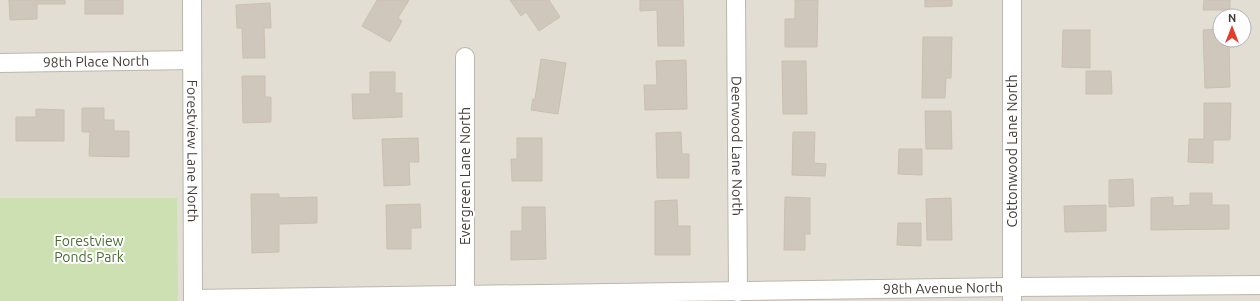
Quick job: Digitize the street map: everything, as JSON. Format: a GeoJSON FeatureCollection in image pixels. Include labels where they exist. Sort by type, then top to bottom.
{"type":"FeatureCollection","features":[{"type":"Feature","properties":{"kind":"street","name":"Forestview Lane North"},"geometry":{"type":"LineString","coordinates":[[192,0],[194,300]]}},
{"type":"Feature","properties":{"kind":"street","name":"Deerwood Lane North"},"geometry":{"type":"LineString","coordinates":[[736,0],[738,292]]}},
{"type":"Feature","properties":{"kind":"street","name":"Cottonwood Lane North"},"geometry":{"type":"LineString","coordinates":[[1012,0],[1012,294]]}},
{"type":"Feature","properties":{"kind":"street","name":"Evergreen Lane North"},"geometry":{"type":"LineString","coordinates":[[465,57],[465,296]]}},
{"type":"Feature","properties":{"kind":"street","name":"98th Place North"},"geometry":{"type":"LineString","coordinates":[[0,63],[192,60]]}},
{"type":"Feature","properties":{"kind":"street","name":"98th Avenue North"},"geometry":{"type":"LineString","coordinates":[[194,300],[738,292],[1012,294],[1260,285]]}},
{"type":"Feature","properties":{"kind":"shaded area"},"geometry":{"type":"Polygon","coordinates":[[[0,0],[1260,0],[1260,301],[0,301],[0,0]]]}},
{"type":"Feature","properties":{"kind":"green space","name":"Forestview Ponds Park"},"geometry":{"type":"Polygon","coordinates":[[[0,198],[177,198],[178,301],[0,301],[0,198]]]}},
{"type":"Feature","properties":{"kind":"building"},"geometry":{"type":"Polygon","coordinates":[[[9,0],[65,0],[65,4],[37,4],[37,19],[10,20],[9,0]]]}},
{"type":"Feature","properties":{"kind":"building"},"geometry":{"type":"Polygon","coordinates":[[[85,0],[123,0],[123,14],[85,14],[85,0]]]}},
{"type":"Feature","properties":{"kind":"building"},"geometry":{"type":"Polygon","coordinates":[[[377,0],[409,0],[398,18],[402,21],[390,42],[362,26],[377,0]]]}},
{"type":"Feature","properties":{"kind":"building"},"geometry":{"type":"Polygon","coordinates":[[[510,0],[549,0],[560,17],[539,31],[526,12],[521,16],[510,0]]]}},
{"type":"Feature","properties":{"kind":"building"},"geometry":{"type":"Polygon","coordinates":[[[640,0],[683,0],[684,46],[658,46],[657,10],[640,11],[640,0]]]}},
{"type":"Feature","properties":{"kind":"building"},"geometry":{"type":"Polygon","coordinates":[[[795,0],[818,0],[817,47],[785,47],[785,19],[795,19],[795,0]]]}},
{"type":"Feature","properties":{"kind":"building"},"geometry":{"type":"Polygon","coordinates":[[[925,0],[952,0],[952,6],[925,7],[925,0]]]}},
{"type":"Feature","properties":{"kind":"building"},"geometry":{"type":"Polygon","coordinates":[[[1204,0],[1230,0],[1230,8],[1212,8],[1212,10],[1203,10],[1204,0]]]}},
{"type":"Feature","properties":{"kind":"building"},"geometry":{"type":"Polygon","coordinates":[[[270,3],[271,28],[264,28],[265,58],[243,58],[242,28],[237,28],[236,5],[270,3]]]}},
{"type":"Feature","properties":{"kind":"building"},"geometry":{"type":"Polygon","coordinates":[[[1212,29],[1212,48],[1229,48],[1230,87],[1205,88],[1203,30],[1212,29]]]}},
{"type":"Feature","properties":{"kind":"building"},"geometry":{"type":"Polygon","coordinates":[[[1063,30],[1090,30],[1090,68],[1062,67],[1063,30]]]}},
{"type":"Feature","properties":{"kind":"building"},"geometry":{"type":"Polygon","coordinates":[[[923,37],[952,37],[951,78],[946,78],[945,98],[922,98],[923,37]]]}},
{"type":"Feature","properties":{"kind":"building"},"geometry":{"type":"Polygon","coordinates":[[[541,59],[566,63],[558,114],[531,110],[533,99],[535,99],[541,59]]]}},
{"type":"Feature","properties":{"kind":"building"},"geometry":{"type":"Polygon","coordinates":[[[686,60],[687,109],[645,110],[644,85],[657,85],[656,61],[686,60]]]}},
{"type":"Feature","properties":{"kind":"building"},"geometry":{"type":"Polygon","coordinates":[[[782,61],[806,61],[807,114],[783,114],[782,61]]]}},
{"type":"Feature","properties":{"kind":"building"},"geometry":{"type":"Polygon","coordinates":[[[1086,71],[1111,71],[1112,94],[1086,94],[1086,71]]]}},
{"type":"Feature","properties":{"kind":"building"},"geometry":{"type":"Polygon","coordinates":[[[370,72],[395,72],[395,93],[402,93],[402,117],[353,119],[352,94],[370,94],[370,72]]]}},
{"type":"Feature","properties":{"kind":"building"},"geometry":{"type":"Polygon","coordinates":[[[242,76],[265,76],[265,97],[271,97],[271,122],[243,123],[242,76]]]}},
{"type":"Feature","properties":{"kind":"building"},"geometry":{"type":"Polygon","coordinates":[[[1204,103],[1231,103],[1230,140],[1213,140],[1213,163],[1188,162],[1189,139],[1204,139],[1204,103]]]}},
{"type":"Feature","properties":{"kind":"building"},"geometry":{"type":"Polygon","coordinates":[[[82,108],[104,108],[104,120],[114,120],[114,131],[129,131],[129,157],[89,156],[90,132],[82,132],[82,108]]]}},
{"type":"Feature","properties":{"kind":"building"},"geometry":{"type":"Polygon","coordinates":[[[36,109],[64,110],[64,141],[16,141],[16,117],[36,117],[36,109]]]}},
{"type":"Feature","properties":{"kind":"building"},"geometry":{"type":"Polygon","coordinates":[[[925,111],[951,111],[952,149],[926,149],[925,111]]]}},
{"type":"Feature","properties":{"kind":"building"},"geometry":{"type":"Polygon","coordinates":[[[681,132],[682,154],[689,154],[689,178],[657,178],[656,133],[681,132]]]}},
{"type":"Feature","properties":{"kind":"building"},"geometry":{"type":"Polygon","coordinates":[[[793,132],[815,132],[814,163],[826,164],[825,176],[792,175],[793,132]]]}},
{"type":"Feature","properties":{"kind":"building"},"geometry":{"type":"Polygon","coordinates":[[[418,138],[419,162],[409,162],[410,185],[384,186],[382,139],[418,138]]]}},
{"type":"Feature","properties":{"kind":"building"},"geometry":{"type":"Polygon","coordinates":[[[517,138],[542,138],[542,181],[512,181],[511,159],[517,159],[517,138]]]}},
{"type":"Feature","properties":{"kind":"building"},"geometry":{"type":"Polygon","coordinates":[[[899,149],[922,149],[922,175],[898,174],[899,149]]]}},
{"type":"Feature","properties":{"kind":"building"},"geometry":{"type":"Polygon","coordinates":[[[1133,179],[1134,206],[1109,207],[1109,180],[1133,179]]]}},
{"type":"Feature","properties":{"kind":"building"},"geometry":{"type":"Polygon","coordinates":[[[1190,193],[1212,193],[1212,205],[1229,205],[1229,229],[1151,230],[1151,198],[1173,197],[1173,206],[1190,205],[1190,193]]]}},
{"type":"Feature","properties":{"kind":"building"},"geometry":{"type":"Polygon","coordinates":[[[251,194],[279,194],[279,198],[317,197],[317,223],[279,224],[279,252],[252,253],[251,194]]]}},
{"type":"Feature","properties":{"kind":"building"},"geometry":{"type":"Polygon","coordinates":[[[785,197],[810,198],[810,234],[805,234],[805,250],[784,250],[785,197]]]}},
{"type":"Feature","properties":{"kind":"building"},"geometry":{"type":"Polygon","coordinates":[[[951,198],[952,240],[927,240],[926,199],[951,198]]]}},
{"type":"Feature","properties":{"kind":"building"},"geometry":{"type":"Polygon","coordinates":[[[677,200],[678,226],[690,226],[690,255],[655,255],[655,201],[677,200]]]}},
{"type":"Feature","properties":{"kind":"building"},"geometry":{"type":"Polygon","coordinates":[[[420,204],[421,228],[411,228],[411,249],[387,249],[386,205],[420,204]]]}},
{"type":"Feature","properties":{"kind":"building"},"geometry":{"type":"Polygon","coordinates":[[[1106,205],[1106,231],[1065,232],[1064,206],[1106,205]]]}},
{"type":"Feature","properties":{"kind":"building"},"geometry":{"type":"Polygon","coordinates":[[[522,207],[545,207],[546,259],[511,260],[511,231],[522,231],[522,207]]]}},
{"type":"Feature","properties":{"kind":"building"},"geometry":{"type":"Polygon","coordinates":[[[898,223],[921,223],[921,246],[897,245],[898,223]]]}}]}
